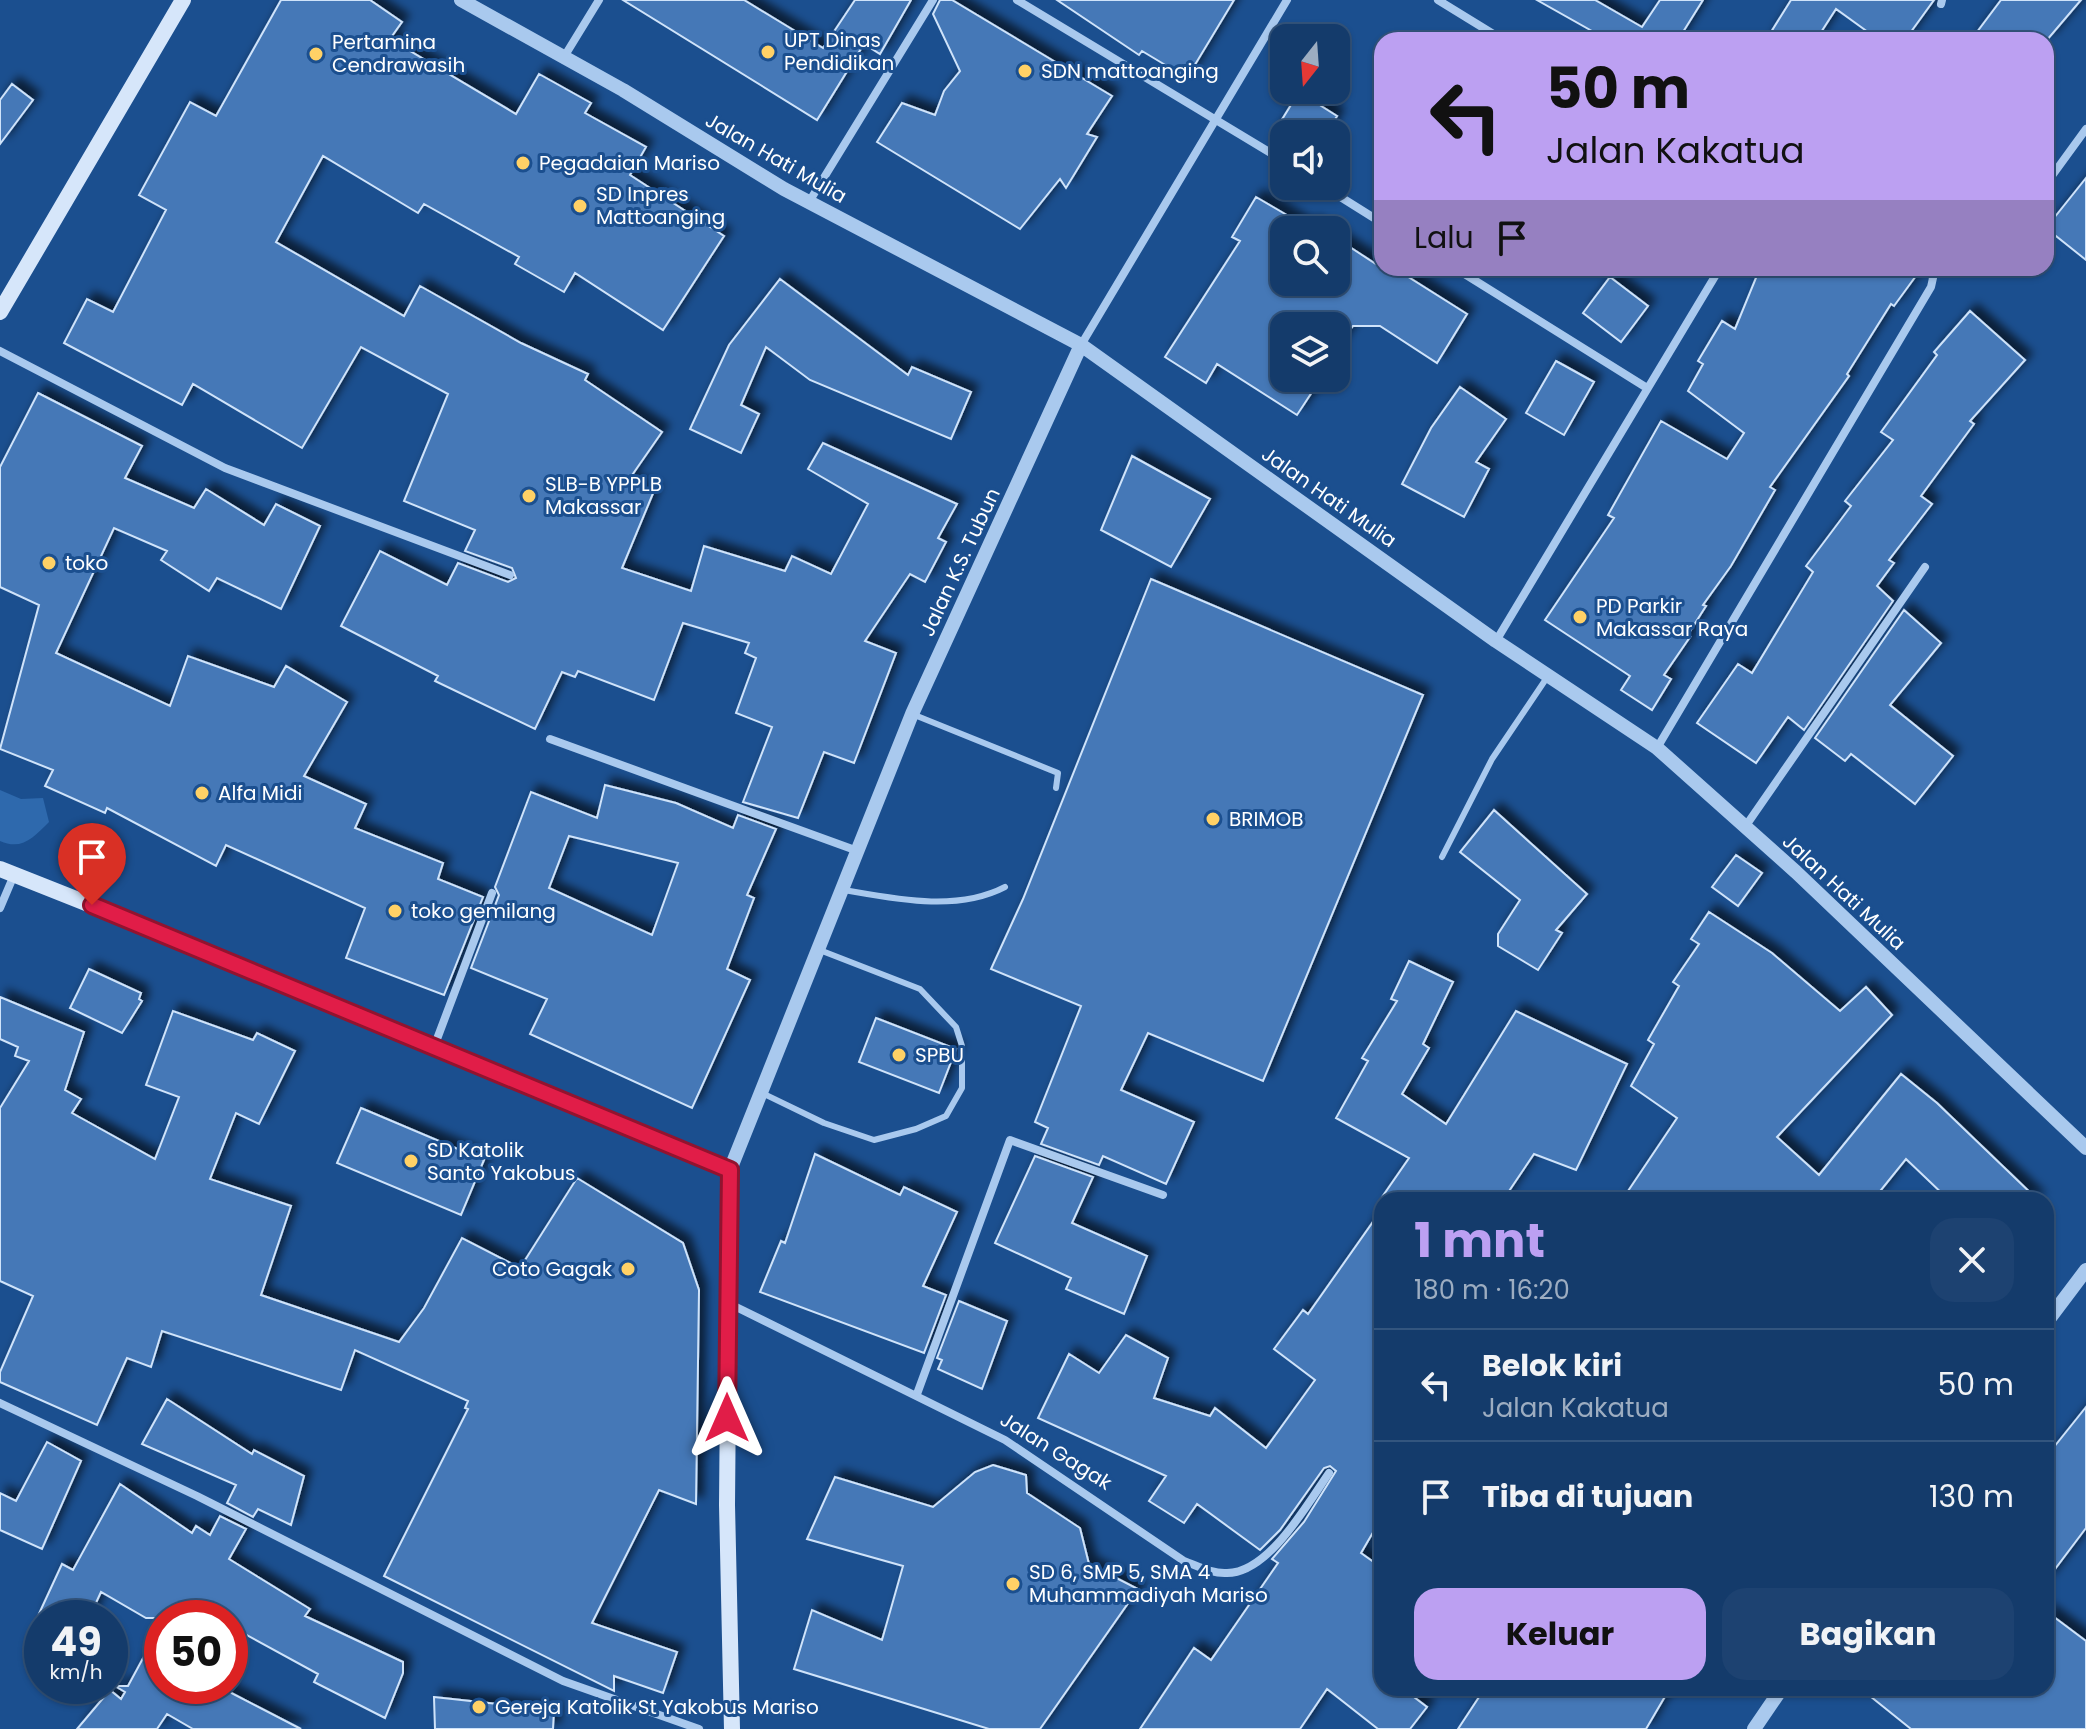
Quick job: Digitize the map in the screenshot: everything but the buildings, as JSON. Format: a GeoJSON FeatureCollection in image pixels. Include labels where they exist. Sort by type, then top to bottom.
{"type":"FeatureCollection","features":[{"type":"Feature","properties":{"kind":"main road"},"geometry":{"type":"LineString","coordinates":[[0,312],[183,0]]}},
{"type":"Feature","properties":{"kind":"main road"},"geometry":{"type":"LineString","coordinates":[[7,872],[730,1170],[727,1303],[732,1729]]}},
{"type":"Feature","properties":{"kind":"street","name":"Jalan Hati Mulia"},"geometry":{"type":"LineString","coordinates":[[461,0],[564,57],[809,202],[1081,345],[1496,641],[1657,748],[2086,1148]]}},
{"type":"Feature","properties":{"kind":"street"},"geometry":{"type":"LineString","coordinates":[[564,57],[599,0]]}},
{"type":"Feature","properties":{"kind":"street"},"geometry":{"type":"LineString","coordinates":[[809,202],[933,0]]}},
{"type":"Feature","properties":{"kind":"street"},"geometry":{"type":"LineString","coordinates":[[1017,0],[1270,152]]}},
{"type":"Feature","properties":{"kind":"street","name":"Jalan K.S. Tubun"},"geometry":{"type":"LineString","coordinates":[[730,1170],[839,889],[912,714],[1081,345],[1287,0]]}},
{"type":"Feature","properties":{"kind":"street"},"geometry":{"type":"LineString","coordinates":[[1438,0],[1490,32]]}},
{"type":"Feature","properties":{"kind":"street"},"geometry":{"type":"LineString","coordinates":[[2054,173],[2086,129]]}},
{"type":"Feature","properties":{"kind":"street"},"geometry":{"type":"LineString","coordinates":[[1345,200],[1374,218]]}},
{"type":"Feature","properties":{"kind":"street"},"geometry":{"type":"LineString","coordinates":[[1468,276],[1647,388]]}},
{"type":"Feature","properties":{"kind":"street"},"geometry":{"type":"LineString","coordinates":[[1496,641],[1715,276]]}},
{"type":"Feature","properties":{"kind":"street"},"geometry":{"type":"LineString","coordinates":[[1657,748],[1931,287],[1932,276]]}},
{"type":"Feature","properties":{"kind":"street"},"geometry":{"type":"LineString","coordinates":[[0,351],[225,468],[510,575]]}},
{"type":"Feature","properties":{"kind":"street"},"geometry":{"type":"LineString","coordinates":[[1745,827],[1925,567]]}},
{"type":"Feature","properties":{"kind":"street"},"geometry":{"type":"LineString","coordinates":[[550,739],[855,850]]}},
{"type":"Feature","properties":{"kind":"street"},"geometry":{"type":"LineString","coordinates":[[0,908],[7,872]]}},
{"type":"Feature","properties":{"kind":"street"},"geometry":{"type":"LineString","coordinates":[[434,1048],[492,893]]}},
{"type":"Feature","properties":{"kind":"street"},"geometry":{"type":"LineString","coordinates":[[917,1394],[1010,1140],[1163,1195]]}},
{"type":"Feature","properties":{"kind":"street"},"geometry":{"type":"LineString","coordinates":[[2054,1312],[2086,1270]]}},
{"type":"Feature","properties":{"kind":"street","name":"Jalan Gagak"},"geometry":{"type":"LineString","coordinates":[[727,1303],[1005,1440],[1184,1561],[1209,1570],[1229,1574],[1268,1553],[1329,1473]]}},
{"type":"Feature","properties":{"kind":"street"},"geometry":{"type":"LineString","coordinates":[[0,1415],[2,1403],[197,1496],[563,1681],[699,1729]]}},
{"type":"Feature","properties":{"kind":"street"},"geometry":{"type":"LineString","coordinates":[[1754,1729],[1777,1696]]}},
{"type":"Feature","properties":{"kind":"lane"},"geometry":{"type":"LineString","coordinates":[[1442,857],[1492,759],[1548,676]]}},
{"type":"Feature","properties":{"kind":"lane"},"geometry":{"type":"LineString","coordinates":[[912,714],[1058,773],[1056,788]]}},
{"type":"Feature","properties":{"kind":"lane"},"geometry":{"type":"LineString","coordinates":[[839,889],[952,902],[990,895],[1005,887]]}},
{"type":"Feature","properties":{"kind":"lane"},"geometry":{"type":"LineString","coordinates":[[760,1092],[824,1123],[874,1140],[916,1129],[946,1116],[962,1088],[962,1046],[956,1027],[920,989],[816,949]]}},
{"type":"Feature","properties":{"kind":"shaded area"},"geometry":{"type":"Polygon","coordinates":[[[0,790],[21,799],[43,798],[49,822],[21,843],[0,841],[0,790]]]}},
{"type":"Feature","properties":{"kind":"place","name":"UPT Dinas Pendidikan"},"geometry":{"type":"Point","coordinates":[768,52]}},
{"type":"Feature","properties":{"kind":"place","name":"Pertamina Cendrawasih"},"geometry":{"type":"Point","coordinates":[316,54]}},
{"type":"Feature","properties":{"kind":"place","name":"SDN mattoanging"},"geometry":{"type":"Point","coordinates":[1025,71]}},
{"type":"Feature","properties":{"kind":"place","name":"Pegadaian Mariso"},"geometry":{"type":"Point","coordinates":[523,163]}},
{"type":"Feature","properties":{"kind":"place","name":"SD Inpres Mattoanging"},"geometry":{"type":"Point","coordinates":[580,206]}},
{"type":"Feature","properties":{"kind":"place","name":"SLB-B YPPLB Makassar"},"geometry":{"type":"Point","coordinates":[529,496]}},
{"type":"Feature","properties":{"kind":"place","name":"toko"},"geometry":{"type":"Point","coordinates":[49,563]}},
{"type":"Feature","properties":{"kind":"place","name":"PD Parkir Makassar Raya"},"geometry":{"type":"Point","coordinates":[1580,617]}},
{"type":"Feature","properties":{"kind":"place","name":"Alfa Midi"},"geometry":{"type":"Point","coordinates":[202,793]}},
{"type":"Feature","properties":{"kind":"place","name":"BRIMOB"},"geometry":{"type":"Point","coordinates":[1213,819]}},
{"type":"Feature","properties":{"kind":"place","name":"toko gemilang"},"geometry":{"type":"Point","coordinates":[395,911]}},
{"type":"Feature","properties":{"kind":"place","name":"SPBU"},"geometry":{"type":"Point","coordinates":[899,1055]}},
{"type":"Feature","properties":{"kind":"place","name":"SD Katolik Santo Yakobus"},"geometry":{"type":"Point","coordinates":[411,1161]}},
{"type":"Feature","properties":{"kind":"place","name":"Coto Gagak"},"geometry":{"type":"Point","coordinates":[628,1269]}},
{"type":"Feature","properties":{"kind":"place","name":"SD 6, SMP 5, SMA 4 Muhammadiyah Mariso"},"geometry":{"type":"Point","coordinates":[1013,1584]}},
{"type":"Feature","properties":{"kind":"place","name":"Gereja Katolik St Yakobus Mariso"},"geometry":{"type":"Point","coordinates":[479,1707]}},
{"type":"Feature","properties":{"kind":"route"},"geometry":{"type":"LineString","coordinates":[[92,905],[730,1170],[727,1418]]}}]}
